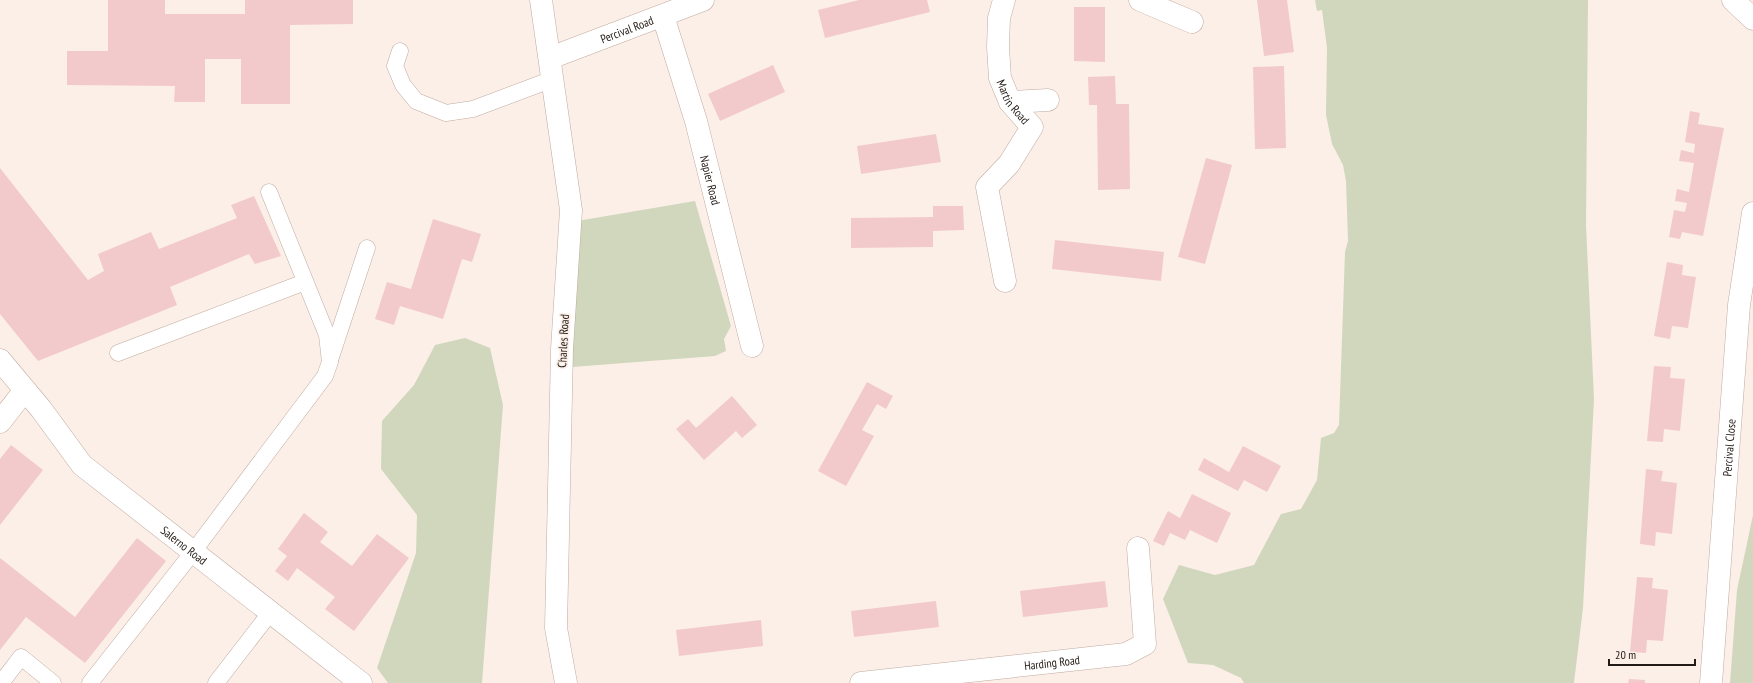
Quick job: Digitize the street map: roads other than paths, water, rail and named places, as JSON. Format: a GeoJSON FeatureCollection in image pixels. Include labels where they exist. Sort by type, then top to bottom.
{"type":"FeatureCollection","features":[{"type":"Feature","properties":{"kind":"street","name":"Charles Road"},"geometry":{"type":"LineString","coordinates":[[541,0],[552,68],[571,210],[562,349],[556,628],[566,683]]}},
{"type":"Feature","properties":{"kind":"street","name":"Percival Road"},"geometry":{"type":"LineString","coordinates":[[552,68],[663,16],[703,0]]}},
{"type":"Feature","properties":{"kind":"street","name":"Martin Road"},"geometry":{"type":"LineString","coordinates":[[1004,0],[999,18],[998,47],[1000,78],[1010,102],[1032,126],[1009,164],[987,187],[1004,281]]}},
{"type":"Feature","properties":{"kind":"street"},"geometry":{"type":"LineString","coordinates":[[1140,0],[1192,22]]}},
{"type":"Feature","properties":{"kind":"street"},"geometry":{"type":"LineString","coordinates":[[1733,0],[1753,18]]}},
{"type":"Feature","properties":{"kind":"street","name":"Napier Road"},"geometry":{"type":"LineString","coordinates":[[663,16],[696,121],[752,346]]}},
{"type":"Feature","properties":{"kind":"street"},"geometry":{"type":"LineString","coordinates":[[1010,102],[1048,100]]}},
{"type":"Feature","properties":{"kind":"street","name":"Percival Close"},"geometry":{"type":"LineString","coordinates":[[1711,683],[1739,305],[1753,213]]}},
{"type":"Feature","properties":{"kind":"street","name":"Salerno Road"},"geometry":{"type":"LineString","coordinates":[[0,360],[25,390],[82,465],[361,683]]}},
{"type":"Feature","properties":{"kind":"street"},"geometry":{"type":"LineString","coordinates":[[0,422],[25,390]]}},
{"type":"Feature","properties":{"kind":"street","name":"Harding Road"},"geometry":{"type":"LineString","coordinates":[[861,683],[1126,654],[1145,644],[1138,548]]}},
{"type":"Feature","properties":{"kind":"lane"},"geometry":{"type":"LineString","coordinates":[[400,51],[395,66],[403,85],[416,101],[446,113],[473,109],[552,68]]}},
{"type":"Feature","properties":{"kind":"lane"},"geometry":{"type":"LineString","coordinates":[[269,192],[327,335],[330,362]]}},
{"type":"Feature","properties":{"kind":"lane"},"geometry":{"type":"LineString","coordinates":[[90,683],[192,552],[325,376],[367,248]]}},
{"type":"Feature","properties":{"kind":"lane"},"geometry":{"type":"LineString","coordinates":[[118,353],[306,282]]}},
{"type":"Feature","properties":{"kind":"lane"},"geometry":{"type":"LineString","coordinates":[[216,683],[270,613]]}},
{"type":"Feature","properties":{"kind":"lane"},"geometry":{"type":"LineString","coordinates":[[1,683],[20,657],[53,683]]}}]}
